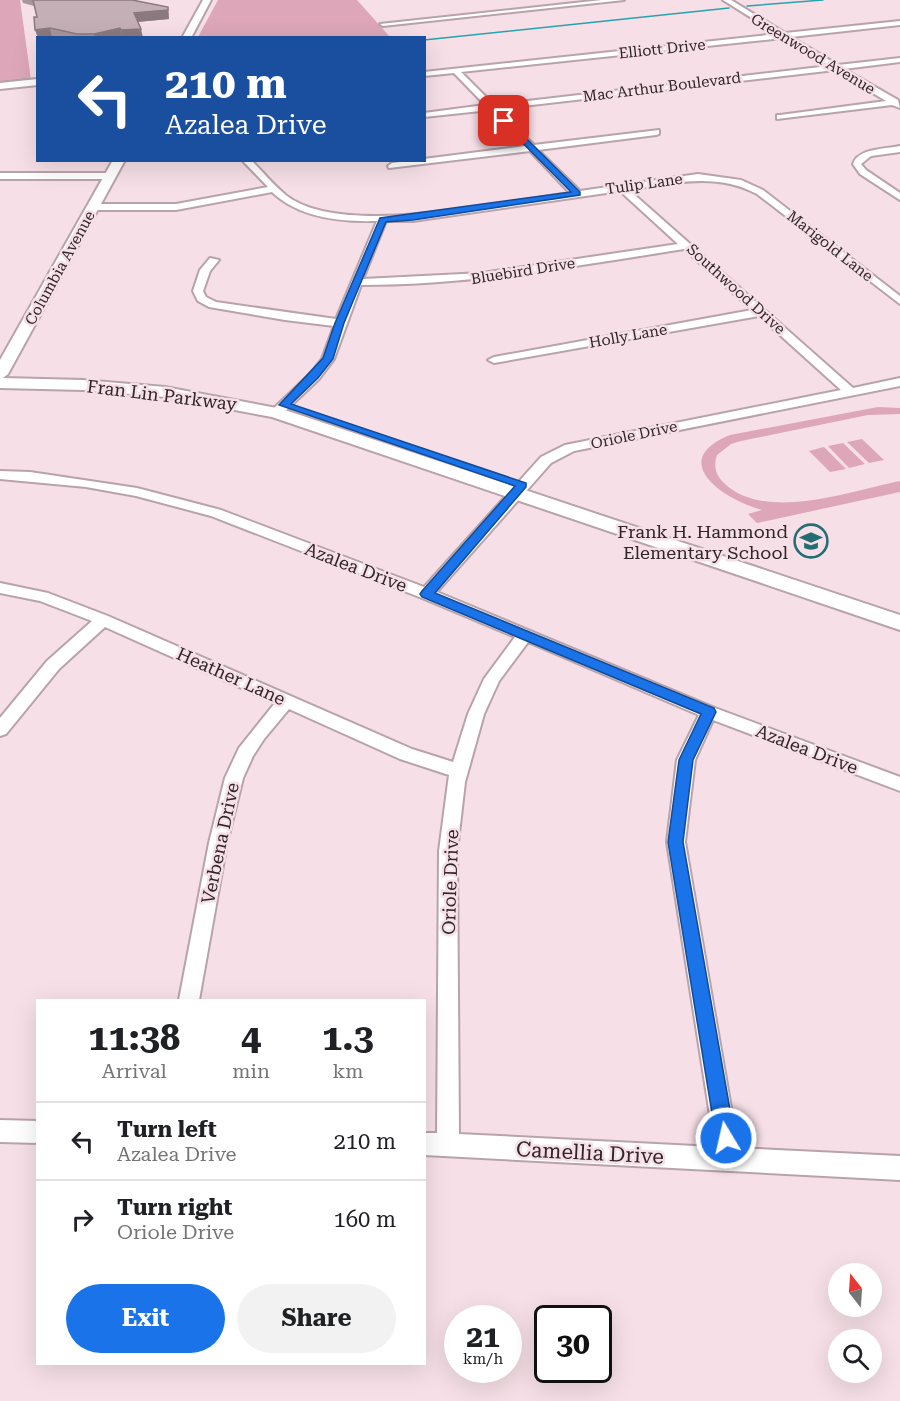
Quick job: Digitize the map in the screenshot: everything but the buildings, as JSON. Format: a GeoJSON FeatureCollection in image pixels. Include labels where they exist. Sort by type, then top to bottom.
{"type":"FeatureCollection","features":[{"type":"Feature","properties":{"kind":"street"},"geometry":{"type":"LineString","coordinates":[[187,36],[207,0]]}},
{"type":"Feature","properties":{"kind":"street"},"geometry":{"type":"LineString","coordinates":[[383,24],[621,0]]}},
{"type":"Feature","properties":{"kind":"street","name":"Greenwood Avenue"},"geometry":{"type":"LineString","coordinates":[[726,0],[782,36],[898,103]]}},
{"type":"Feature","properties":{"kind":"street"},"geometry":{"type":"LineString","coordinates":[[488,7],[496,13]]}},
{"type":"Feature","properties":{"kind":"street","name":"Elliott Drive"},"geometry":{"type":"LineString","coordinates":[[426,74],[900,23]]}},
{"type":"Feature","properties":{"kind":"street","name":"Mac Arthur Boulevard"},"geometry":{"type":"LineString","coordinates":[[426,115],[900,60]]}},
{"type":"Feature","properties":{"kind":"street"},"geometry":{"type":"LineString","coordinates":[[456,71],[577,194]]}},
{"type":"Feature","properties":{"kind":"street"},"geometry":{"type":"LineString","coordinates":[[0,86],[36,82]]}},
{"type":"Feature","properties":{"kind":"street"},"geometry":{"type":"LineString","coordinates":[[780,117],[898,103]]}},
{"type":"Feature","properties":{"kind":"street"},"geometry":{"type":"LineString","coordinates":[[426,162],[656,132]]}},
{"type":"Feature","properties":{"kind":"street"},"geometry":{"type":"LineString","coordinates":[[900,149],[862,156],[858,160],[858,168],[900,197]]}},
{"type":"Feature","properties":{"kind":"street","name":"Columbia Avenue"},"geometry":{"type":"LineString","coordinates":[[0,375],[118,162]]}},
{"type":"Feature","properties":{"kind":"street","name":"Tulip Lane"},"geometry":{"type":"LineString","coordinates":[[248,162],[272,189],[294,204],[320,214],[353,219],[413,218],[698,177],[719,177],[745,183],[760,192]]}},
{"type":"Feature","properties":{"kind":"street"},"geometry":{"type":"LineString","coordinates":[[393,166],[424,162]]}},
{"type":"Feature","properties":{"kind":"street"},"geometry":{"type":"LineString","coordinates":[[0,176],[110,176]]}},
{"type":"Feature","properties":{"kind":"street","name":"Southwood Drive"},"geometry":{"type":"LineString","coordinates":[[622,188],[849,392]]}},
{"type":"Feature","properties":{"kind":"street"},"geometry":{"type":"LineString","coordinates":[[94,207],[176,207],[272,189]]}},
{"type":"Feature","properties":{"kind":"street","name":"Marigold Lane"},"geometry":{"type":"LineString","coordinates":[[760,192],[897,297]]}},
{"type":"Feature","properties":{"kind":"street"},"geometry":{"type":"LineString","coordinates":[[280,409],[315,376],[328,359],[340,323],[382,220]]}},
{"type":"Feature","properties":{"kind":"street","name":"Bluebird Drive"},"geometry":{"type":"LineString","coordinates":[[357,282],[464,280],[688,245]]}},
{"type":"Feature","properties":{"kind":"street"},"geometry":{"type":"LineString","coordinates":[[214,260],[206,270],[198,291],[202,299],[213,305],[340,323]]}},
{"type":"Feature","properties":{"kind":"street","name":"Holly Lane"},"geometry":{"type":"LineString","coordinates":[[494,360],[762,312]]}},
{"type":"Feature","properties":{"kind":"street","name":"Fran Lin Parkway"},"geometry":{"type":"LineString","coordinates":[[0,375],[170,385],[280,409],[518,489],[900,612]]}},
{"type":"Feature","properties":{"kind":"street","name":"Oriole Drive"},"geometry":{"type":"LineString","coordinates":[[427,594],[546,460],[570,448],[900,382]]}},
{"type":"Feature","properties":{"kind":"street","name":"Fran Lin Parkway"},"geometry":{"type":"LineString","coordinates":[[0,383],[83,385],[165,392],[280,409]]}},
{"type":"Feature","properties":{"kind":"street","name":"Azalea Drive"},"geometry":{"type":"LineString","coordinates":[[0,475],[86,483],[137,492],[216,513],[427,594],[709,712],[900,784]]}},
{"type":"Feature","properties":{"kind":"street","name":"Fran Lin Parkway"},"geometry":{"type":"LineString","coordinates":[[518,489],[900,624]]}},
{"type":"Feature","properties":{"kind":"street","name":"Heather Lane"},"geometry":{"type":"LineString","coordinates":[[0,588],[43,597],[103,620],[418,760],[459,770]]}},
{"type":"Feature","properties":{"kind":"street"},"geometry":{"type":"LineString","coordinates":[[0,730],[52,665],[103,620]]}},
{"type":"Feature","properties":{"kind":"street","name":"Oriole Drive"},"geometry":{"type":"LineString","coordinates":[[448,1145],[448,851],[459,770],[476,714],[492,679],[524,636]]}},
{"type":"Feature","properties":{"kind":"street","name":"Verbena Drive"},"geometry":{"type":"LineString","coordinates":[[189,999],[218,843],[234,778],[245,753],[258,734],[287,701]]}},
{"type":"Feature","properties":{"kind":"street"},"geometry":{"type":"LineString","coordinates":[[709,712],[686,760],[675,842],[729,1161]]}},
{"type":"Feature","properties":{"kind":"street"},"geometry":{"type":"LineString","coordinates":[[0,1131],[36,1132]]}},
{"type":"Feature","properties":{"kind":"street","name":"Camellia Drive"},"geometry":{"type":"LineString","coordinates":[[426,1144],[900,1168]]}},
{"type":"Feature","properties":{"kind":"shaded area"},"geometry":{"type":"Polygon","coordinates":[[[0,0],[20,0],[31,80],[0,83],[0,0]]]}},
{"type":"Feature","properties":{"kind":"shaded area"},"geometry":{"type":"Polygon","coordinates":[[[218,0],[357,0],[389,36],[199,36],[218,0]]]}},
{"type":"Feature","properties":{"kind":"shaded area"},"geometry":{"type":"Polygon","coordinates":[[[878,407],[900,408],[900,414],[868,415],[731,444],[717,455],[716,471],[725,484],[742,495],[763,501],[810,500],[900,481],[900,492],[757,523],[748,514],[762,510],[732,498],[718,489],[702,468],[703,456],[711,445],[730,435],[878,407]]]}},
{"type":"Feature","properties":{"kind":"shaded area"},"geometry":{"type":"Polygon","coordinates":[[[862,439],[884,460],[869,463],[847,442],[862,439]]]}},
{"type":"Feature","properties":{"kind":"shaded area"},"geometry":{"type":"Polygon","coordinates":[[[843,443],[865,464],[849,468],[828,446],[843,443]]]}},
{"type":"Feature","properties":{"kind":"shaded area"},"geometry":{"type":"Polygon","coordinates":[[[824,447],[846,469],[830,472],[809,451],[824,447]]]}},
{"type":"Feature","properties":{"kind":"waterway"},"geometry":{"type":"LineString","coordinates":[[747,6],[823,0]]}},
{"type":"Feature","properties":{"kind":"waterway"},"geometry":{"type":"LineString","coordinates":[[426,40],[729,8]]}},
{"type":"Feature","properties":{"kind":"waterway"},"geometry":{"type":"LineString","coordinates":[[0,82],[36,78]]}},
{"type":"Feature","properties":{"kind":"place","name":"Frank H. Hammond Elementary School"},"geometry":{"type":"Point","coordinates":[811,541]}},
{"type":"Feature","properties":{"kind":"route"},"geometry":{"type":"LineString","coordinates":[[504,121],[577,194],[413,218],[382,220],[340,323],[328,359],[315,376],[285,405],[522,485],[427,594],[709,712],[686,760],[675,842],[726,1138]]}}]}
